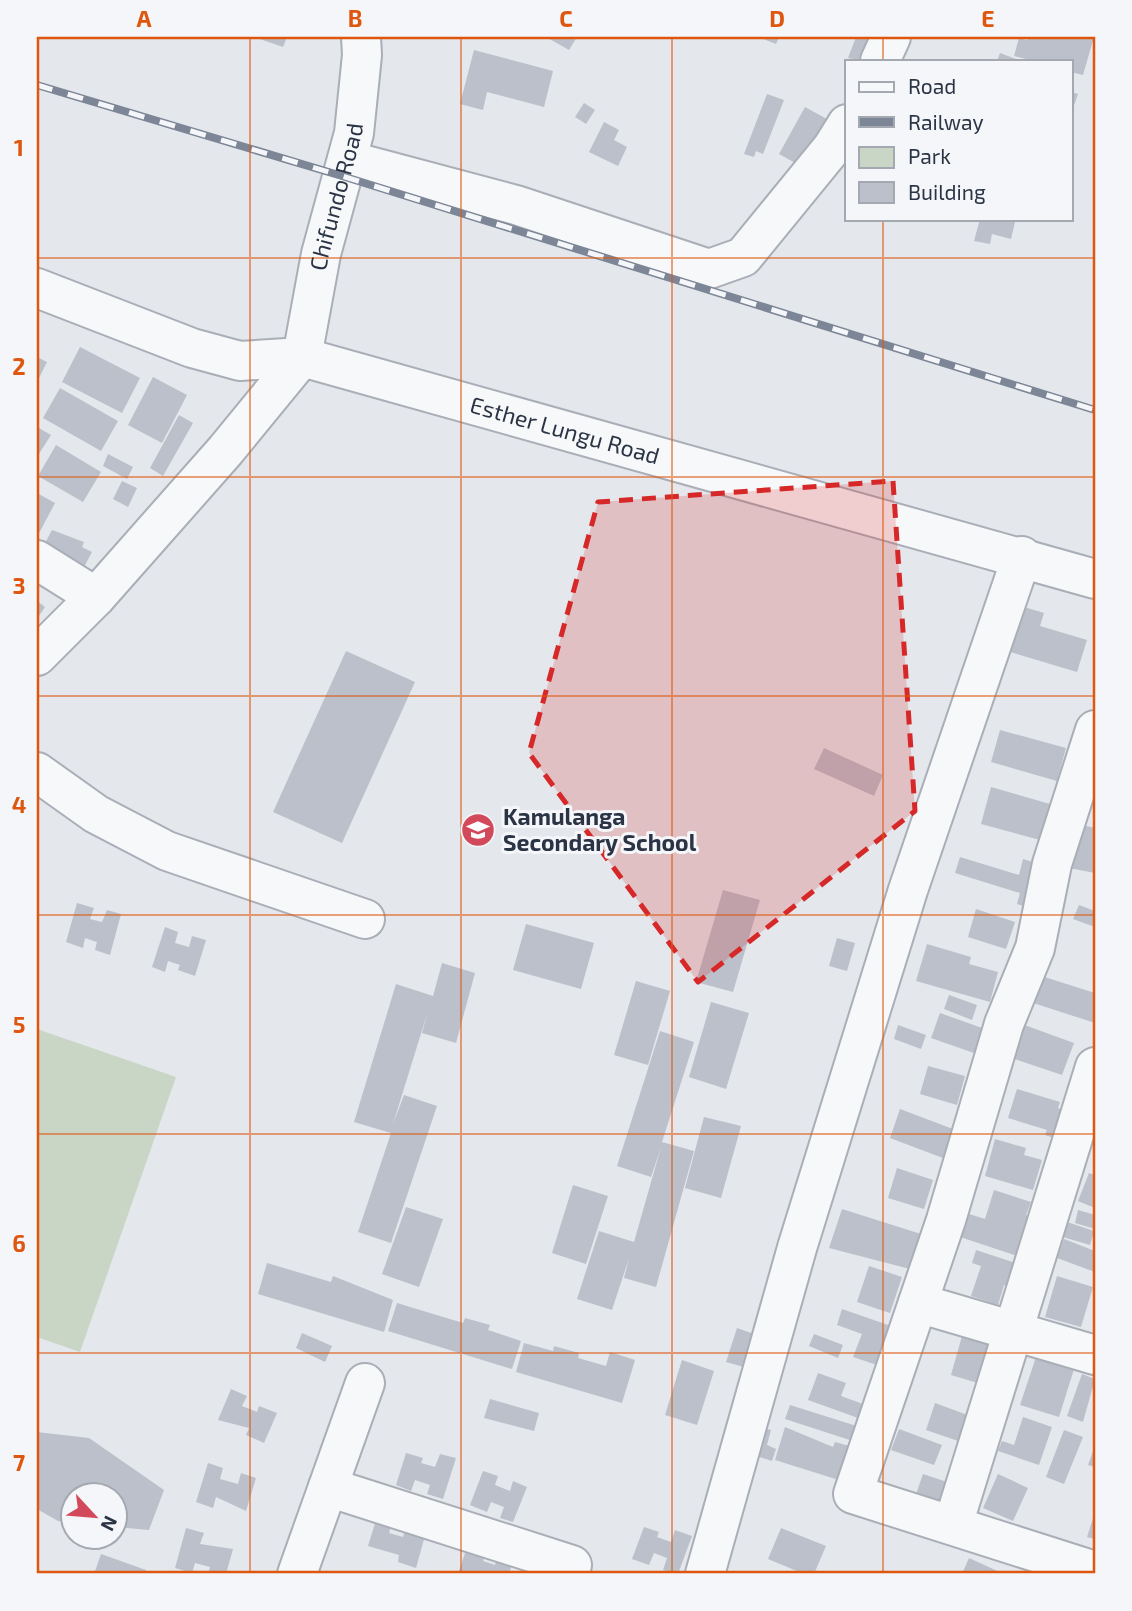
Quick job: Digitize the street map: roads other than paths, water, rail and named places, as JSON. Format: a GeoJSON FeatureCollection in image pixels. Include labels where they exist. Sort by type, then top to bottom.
{"type":"FeatureCollection","features":[{"type":"Feature","properties":{"kind":"street","name":"Chifundo Road"},"geometry":{"type":"LineString","coordinates":[[302,357],[321,254],[348,160],[362,55],[361,37]]}},
{"type":"Feature","properties":{"kind":"street"},"geometry":{"type":"LineString","coordinates":[[880,60],[891,37]]}},
{"type":"Feature","properties":{"kind":"street"},"geometry":{"type":"LineString","coordinates":[[348,160],[516,205],[709,269],[743,257],[832,148],[845,127]]}},
{"type":"Feature","properties":{"kind":"street","name":"Esther Lungu Road"},"geometry":{"type":"LineString","coordinates":[[37,288],[192,348],[240,360],[302,357],[1022,556],[1095,579]]}},
{"type":"Feature","properties":{"kind":"street"},"geometry":{"type":"LineString","coordinates":[[37,656],[96,597],[225,451],[302,357]]}},
{"type":"Feature","properties":{"kind":"street"},"geometry":{"type":"LineString","coordinates":[[705,1574],[797,1248],[899,916],[1022,556]]}},
{"type":"Feature","properties":{"kind":"street"},"geometry":{"type":"LineString","coordinates":[[37,559],[96,597]]}},
{"type":"Feature","properties":{"kind":"street"},"geometry":{"type":"LineString","coordinates":[[1095,730],[1052,864],[1035,948],[1004,1024],[918,1303],[853,1494],[1095,1571]]}},
{"type":"Feature","properties":{"kind":"street"},"geometry":{"type":"LineString","coordinates":[[37,772],[96,814],[167,851],[365,919]]}},
{"type":"Feature","properties":{"kind":"street"},"geometry":{"type":"LineString","coordinates":[[953,1525],[1095,1068]]}},
{"type":"Feature","properties":{"kind":"street"},"geometry":{"type":"LineString","coordinates":[[918,1303],[1095,1355]]}},
{"type":"Feature","properties":{"kind":"street"},"geometry":{"type":"LineString","coordinates":[[297,1574],[365,1383]]}},
{"type":"Feature","properties":{"kind":"street"},"geometry":{"type":"LineString","coordinates":[[328,1487],[572,1565]]}},
{"type":"Feature","properties":{"kind":"railway"},"geometry":{"type":"LineString","coordinates":[[37,85],[342,176],[1095,410]]}},
{"type":"Feature","properties":{"kind":"place","name":"Kamulanga Secondary School"},"geometry":{"type":"Point","coordinates":[478,830]}}]}
